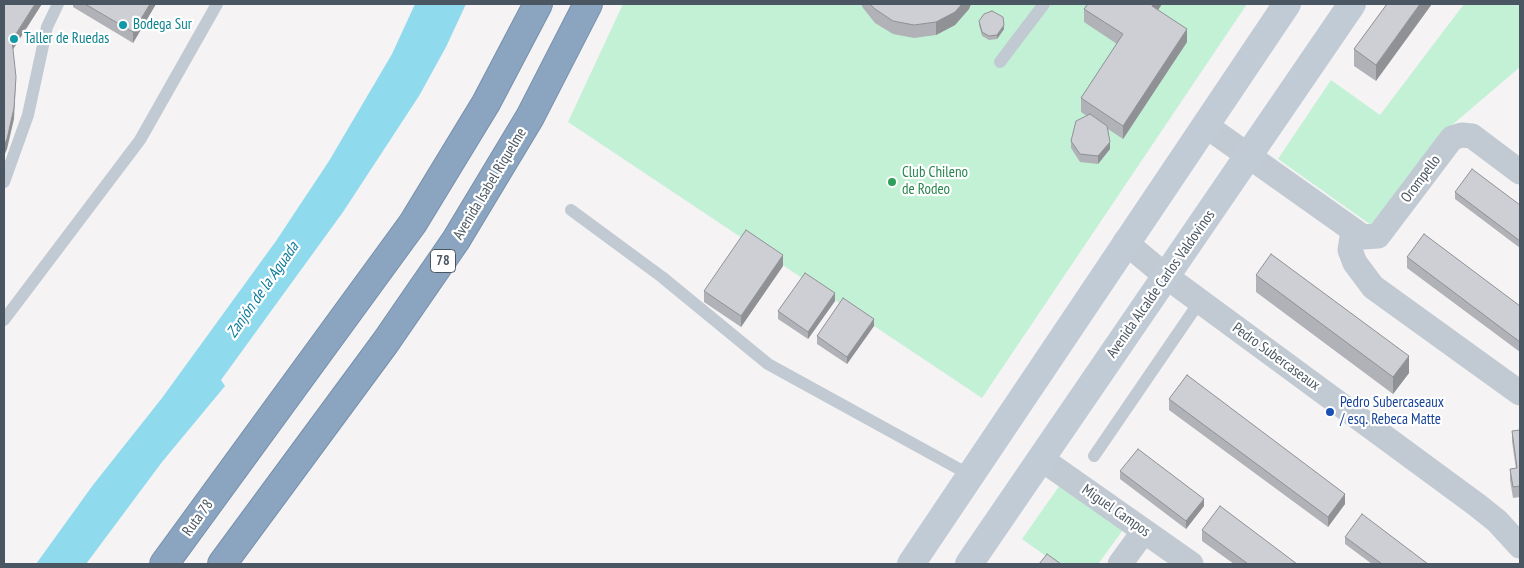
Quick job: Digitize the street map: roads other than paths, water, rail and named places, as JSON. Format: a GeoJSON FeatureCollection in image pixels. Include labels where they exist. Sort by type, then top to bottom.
{"type":"FeatureCollection","features":[{"type":"Feature","properties":{"kind":"highway","name":"Ruta 78"},"geometry":{"type":"LineString","coordinates":[[164,564],[338,330],[413,223],[482,110],[538,4]]}},
{"type":"Feature","properties":{"kind":"highway","name":"Avenida Isabel Riquelme"},"geometry":{"type":"LineString","coordinates":[[222,564],[268,499],[390,336],[456,240],[530,117],[588,4]]}},
{"type":"Feature","properties":{"kind":"main road"},"geometry":{"type":"LineString","coordinates":[[911,564],[1125,242],[1287,4]]}},
{"type":"Feature","properties":{"kind":"main road","name":"Avenida Alcalde Carlos Valdovinos"},"geometry":{"type":"LineString","coordinates":[[969,564],[1352,4]]}},
{"type":"Feature","properties":{"kind":"street"},"geometry":{"type":"LineString","coordinates":[[1205,125],[1354,231],[1350,250],[1355,264],[1373,287],[1520,394]]}},
{"type":"Feature","properties":{"kind":"street","name":"Orompello"},"geometry":{"type":"LineString","coordinates":[[1354,231],[1363,236],[1378,236],[1452,138],[1462,135],[1472,136],[1520,172]]}},
{"type":"Feature","properties":{"kind":"street","name":"Pedro Subercaseaux"},"geometry":{"type":"LineString","coordinates":[[1125,242],[1167,277],[1477,505],[1497,521],[1520,546]]}},
{"type":"Feature","properties":{"kind":"street","name":"Miguel Campos"},"geometry":{"type":"LineString","coordinates":[[1040,458],[1191,564]]}},
{"type":"Feature","properties":{"kind":"street"},"geometry":{"type":"LineString","coordinates":[[1120,564],[1144,531]]}},
{"type":"Feature","properties":{"kind":"lane"},"geometry":{"type":"LineString","coordinates":[[4,182],[28,115],[48,27],[58,4]]}},
{"type":"Feature","properties":{"kind":"lane"},"geometry":{"type":"LineString","coordinates":[[4,320],[140,140],[217,4]]}},
{"type":"Feature","properties":{"kind":"lane"},"geometry":{"type":"LineString","coordinates":[[1000,62],[1044,4]]}},
{"type":"Feature","properties":{"kind":"lane"},"geometry":{"type":"LineString","coordinates":[[571,210],[662,277],[768,364],[970,475]]}},
{"type":"Feature","properties":{"kind":"lane"},"geometry":{"type":"LineString","coordinates":[[1094,456],[1200,301]]}},
{"type":"Feature","properties":{"kind":"water","name":"Zanjón de la Aguada"},"geometry":{"type":"Polygon","coordinates":[[[415,4],[466,4],[446,47],[419,96],[343,212],[221,380],[225,386],[162,462],[86,564],[36,564],[93,485],[162,398],[276,241],[329,161],[392,54],[415,4]]]}},
{"type":"Feature","properties":{"kind":"place","name":"Bodega Sur"},"geometry":{"type":"Point","coordinates":[123,25]}},
{"type":"Feature","properties":{"kind":"place","name":"Taller de Ruedas"},"geometry":{"type":"Point","coordinates":[14,39]}},
{"type":"Feature","properties":{"kind":"place","name":"Club Chileno de Rodeo"},"geometry":{"type":"Point","coordinates":[892,182]}},
{"type":"Feature","properties":{"kind":"place","name":"Pedro Subercaseaux / esq. Rebeca Matte"},"geometry":{"type":"Point","coordinates":[1330,412]}}]}
